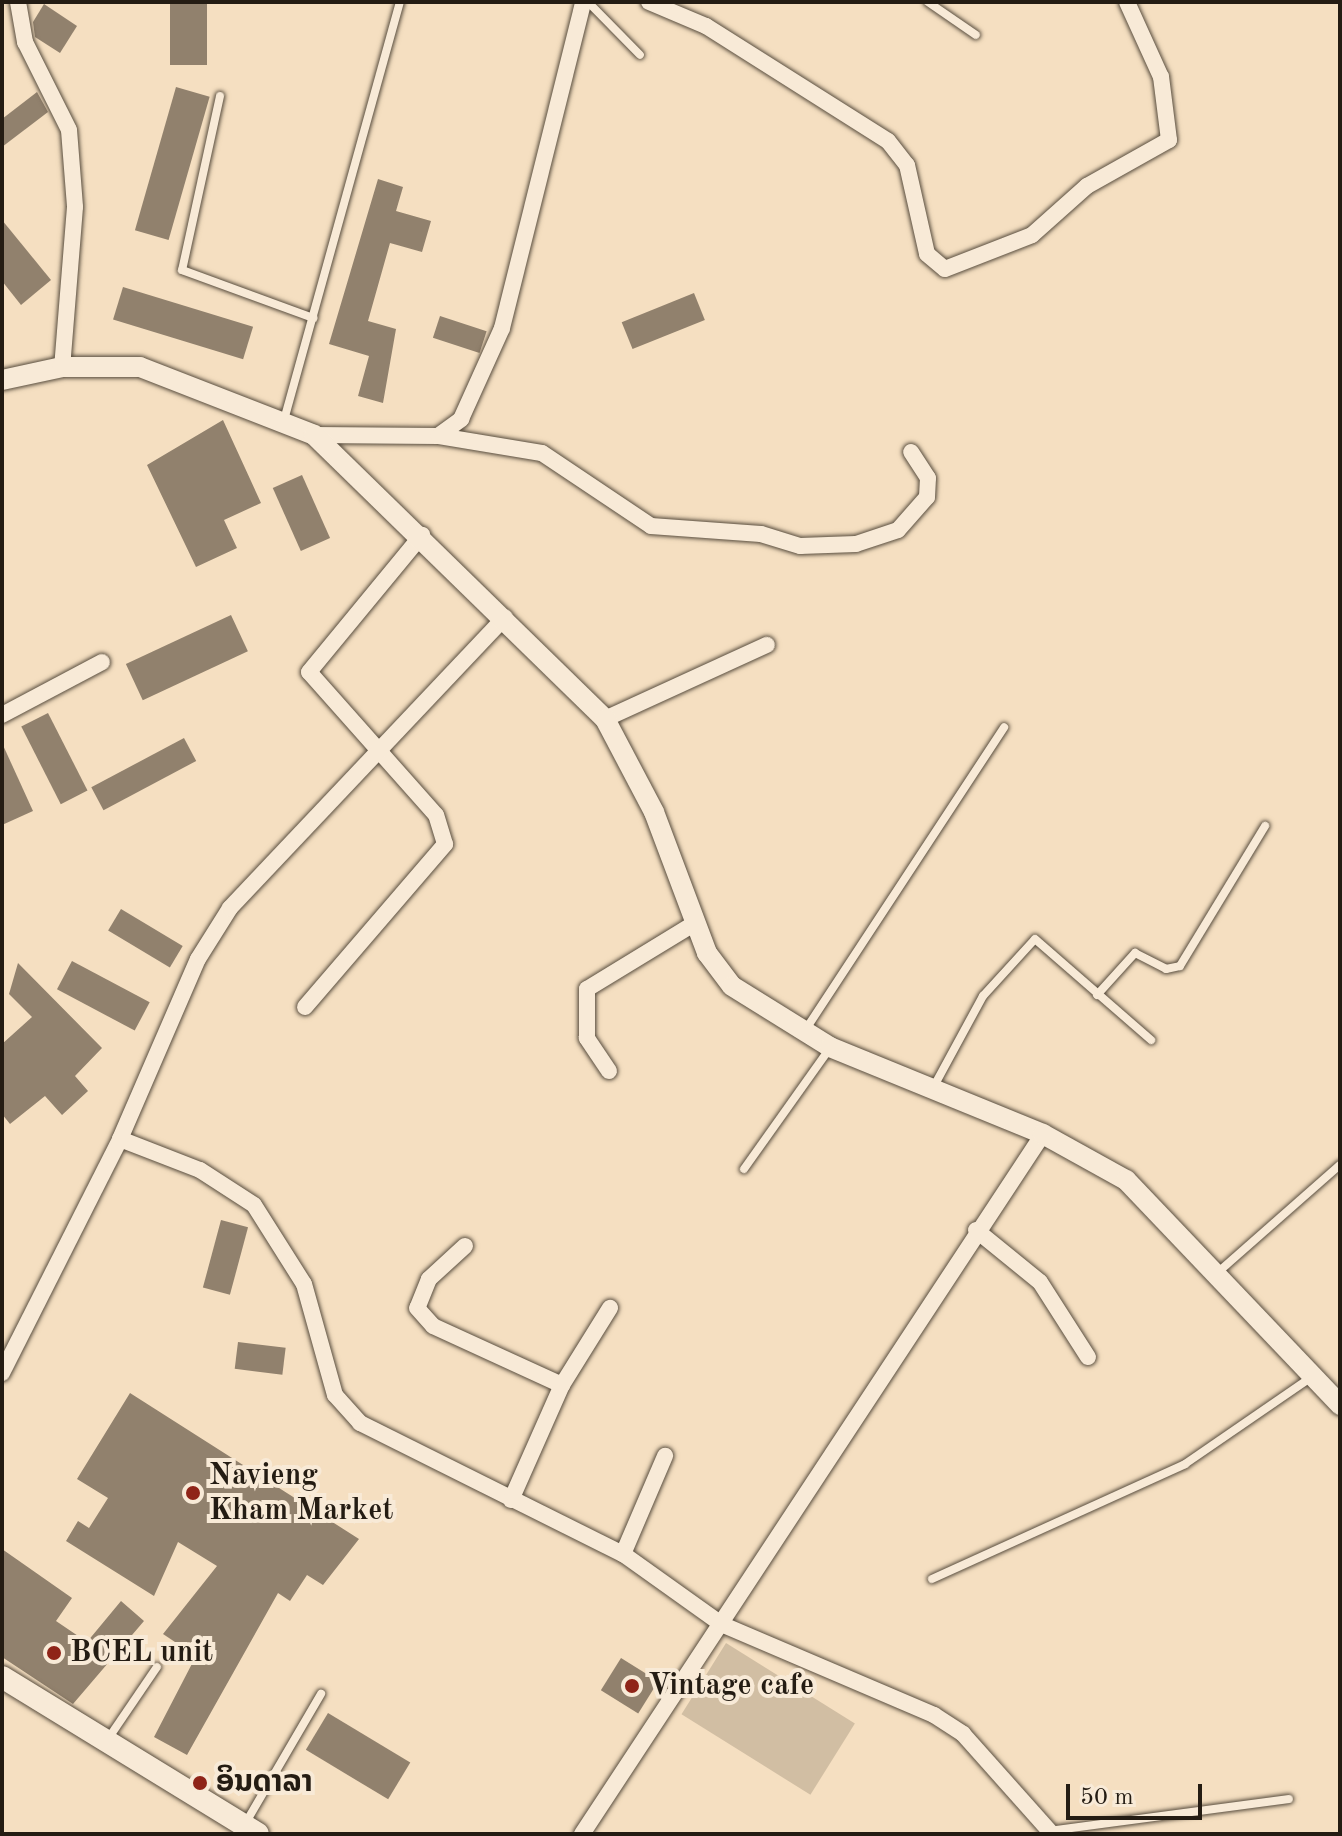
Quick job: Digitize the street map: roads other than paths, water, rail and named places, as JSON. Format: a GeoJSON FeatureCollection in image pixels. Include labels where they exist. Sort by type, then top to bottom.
{"type":"FeatureCollection","features":[{"type":"Feature","properties":{"kind":"main road"},"geometry":{"type":"LineString","coordinates":[[2,1677],[251,1829]]}},
{"type":"Feature","properties":{"kind":"street"},"geometry":{"type":"LineString","coordinates":[[18,2],[25,42],[69,130],[75,207],[62,367]]}},
{"type":"Feature","properties":{"kind":"street"},"geometry":{"type":"LineString","coordinates":[[438,436],[461,419],[502,328],[586,2]]}},
{"type":"Feature","properties":{"kind":"street"},"geometry":{"type":"LineString","coordinates":[[649,2],[706,26],[888,141],[907,165],[927,254],[945,269],[1032,235],[1087,186],[1169,140],[1161,77],[1127,2]]}},
{"type":"Feature","properties":{"kind":"street"},"geometry":{"type":"LineString","coordinates":[[2,380],[62,367],[140,367],[284,420],[314,435],[422,535],[605,719],[654,812],[695,923],[732,986],[830,1047],[1043,1134],[1126,1180],[1217,1273],[1310,1378],[1340,1405]]}},
{"type":"Feature","properties":{"kind":"street"},"geometry":{"type":"LineString","coordinates":[[314,435],[438,436],[542,453],[651,526],[761,534],[800,546],[856,544],[898,530],[927,497],[928,478],[911,452]]}},
{"type":"Feature","properties":{"kind":"street"},"geometry":{"type":"LineString","coordinates":[[305,1007],[445,844],[436,815],[309,672],[422,535]]}},
{"type":"Feature","properties":{"kind":"street"},"geometry":{"type":"LineString","coordinates":[[2,1373],[120,1139],[198,959],[230,908],[376,747],[505,617]]}},
{"type":"Feature","properties":{"kind":"street"},"geometry":{"type":"LineString","coordinates":[[605,719],[767,645]]}},
{"type":"Feature","properties":{"kind":"street"},"geometry":{"type":"LineString","coordinates":[[2,715],[102,662]]}},
{"type":"Feature","properties":{"kind":"street"},"geometry":{"type":"LineString","coordinates":[[609,1071],[587,1038],[587,989],[695,923]]}},
{"type":"Feature","properties":{"kind":"street"},"geometry":{"type":"LineString","coordinates":[[582,1834],[976,1230],[1043,1134]]}},
{"type":"Feature","properties":{"kind":"street"},"geometry":{"type":"LineString","coordinates":[[120,1139],[200,1170],[254,1205],[304,1284],[328,1380],[349,1413],[511,1500],[623,1554],[721,1624],[934,1715],[963,1734],[1048,1833]]}},
{"type":"Feature","properties":{"kind":"street"},"geometry":{"type":"LineString","coordinates":[[976,1230],[1040,1282],[1088,1357]]}},
{"type":"Feature","properties":{"kind":"street"},"geometry":{"type":"LineString","coordinates":[[465,1246],[429,1279],[417,1308],[433,1326],[562,1385]]}},
{"type":"Feature","properties":{"kind":"street"},"geometry":{"type":"LineString","coordinates":[[511,1500],[562,1385],[610,1308]]}},
{"type":"Feature","properties":{"kind":"street"},"geometry":{"type":"LineString","coordinates":[[623,1554],[665,1456]]}},
{"type":"Feature","properties":{"kind":"lane"},"geometry":{"type":"LineString","coordinates":[[284,420],[400,2]]}},
{"type":"Feature","properties":{"kind":"lane"},"geometry":{"type":"LineString","coordinates":[[586,2],[640,55]]}},
{"type":"Feature","properties":{"kind":"lane"},"geometry":{"type":"LineString","coordinates":[[928,2],[976,35]]}},
{"type":"Feature","properties":{"kind":"lane"},"geometry":{"type":"LineString","coordinates":[[220,96],[182,270],[313,318]]}},
{"type":"Feature","properties":{"kind":"lane"},"geometry":{"type":"LineString","coordinates":[[803,1033],[1004,727]]}},
{"type":"Feature","properties":{"kind":"lane"},"geometry":{"type":"LineString","coordinates":[[1097,995],[1135,953],[1166,969],[1180,966],[1265,826]]}},
{"type":"Feature","properties":{"kind":"lane"},"geometry":{"type":"LineString","coordinates":[[933,1089],[983,996],[1028,940],[1041,939],[1097,995],[1151,1040]]}},
{"type":"Feature","properties":{"kind":"lane"},"geometry":{"type":"LineString","coordinates":[[744,1169],[830,1047]]}},
{"type":"Feature","properties":{"kind":"lane"},"geometry":{"type":"LineString","coordinates":[[1217,1273],[1340,1165]]}},
{"type":"Feature","properties":{"kind":"lane"},"geometry":{"type":"LineString","coordinates":[[932,1579],[1185,1464],[1310,1378]]}},
{"type":"Feature","properties":{"kind":"lane"},"geometry":{"type":"LineString","coordinates":[[107,1741],[157,1667]]}},
{"type":"Feature","properties":{"kind":"lane"},"geometry":{"type":"LineString","coordinates":[[251,1829],[321,1694]]}},
{"type":"Feature","properties":{"kind":"lane"},"geometry":{"type":"LineString","coordinates":[[1048,1833],[1289,1799]]}},
{"type":"Feature","properties":{"kind":"place","name":"Navieng Kham Market"},"geometry":{"type":"Point","coordinates":[193,1493]}},
{"type":"Feature","properties":{"kind":"place","name":"BCEL unit"},"geometry":{"type":"Point","coordinates":[54,1653]}},
{"type":"Feature","properties":{"kind":"place","name":"Vintage cafe"},"geometry":{"type":"Point","coordinates":[632,1686]}},
{"type":"Feature","properties":{"kind":"place","name":"ອິນດາລາ"},"geometry":{"type":"Point","coordinates":[200,1783]}}]}
